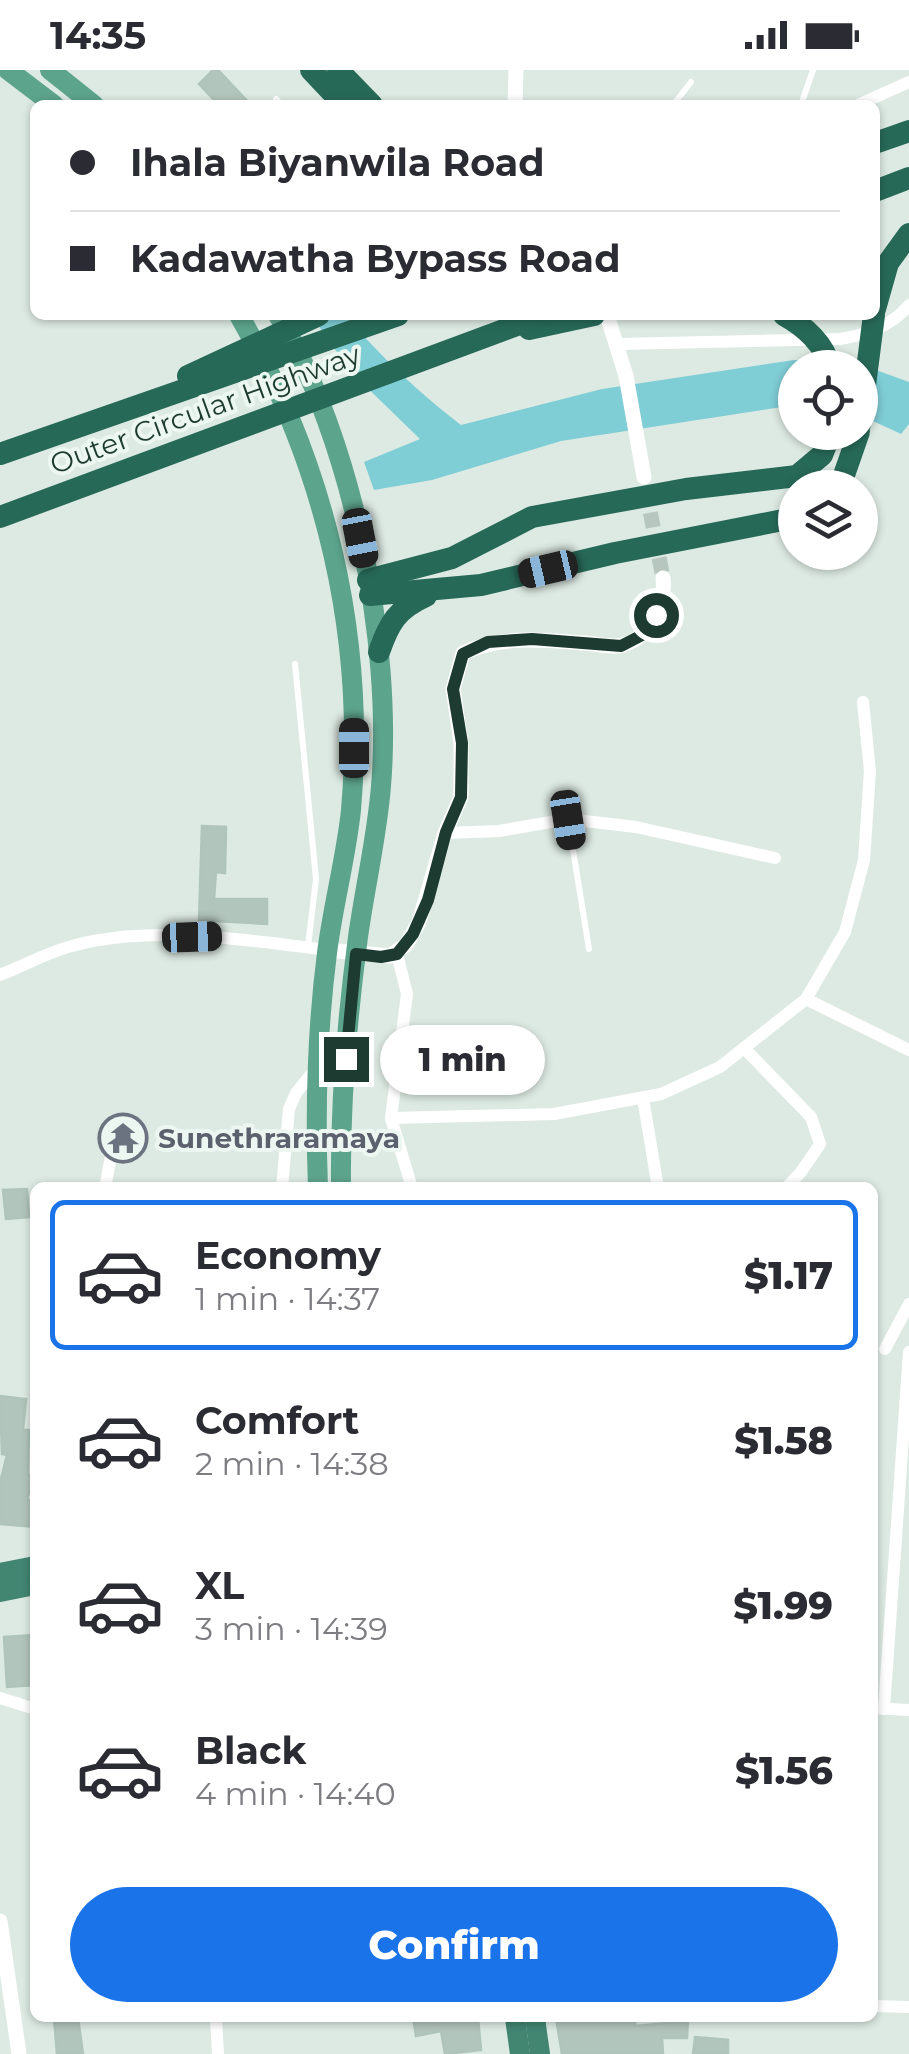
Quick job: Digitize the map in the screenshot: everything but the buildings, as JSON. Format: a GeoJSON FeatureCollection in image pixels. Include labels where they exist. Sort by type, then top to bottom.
{"type":"FeatureCollection","features":[{"type":"Feature","properties":{"kind":"highway"},"geometry":{"type":"LineString","coordinates":[[323,73],[341,100]]}},
{"type":"Feature","properties":{"kind":"highway"},"geometry":{"type":"LineString","coordinates":[[323,73],[364,100]]}},
{"type":"Feature","properties":{"kind":"highway"},"geometry":{"type":"LineString","coordinates":[[880,128],[909,119]]}},
{"type":"Feature","properties":{"kind":"highway"},"geometry":{"type":"LineString","coordinates":[[880,141],[909,131]]}},
{"type":"Feature","properties":{"kind":"highway"},"geometry":{"type":"LineString","coordinates":[[880,189],[909,178]]}},
{"type":"Feature","properties":{"kind":"highway"},"geometry":{"type":"LineString","coordinates":[[880,291],[888,263],[909,234]]}},
{"type":"Feature","properties":{"kind":"highway"},"geometry":{"type":"LineString","coordinates":[[66,430],[308,320]]}},
{"type":"Feature","properties":{"kind":"highway","name":"Outer Circular Highway"},"geometry":{"type":"LineString","coordinates":[[0,454],[384,320]]}},
{"type":"Feature","properties":{"kind":"highway","name":"Outer Circular Highway"},"geometry":{"type":"LineString","coordinates":[[0,516],[531,320]]}},
{"type":"Feature","properties":{"kind":"highway"},"geometry":{"type":"LineString","coordinates":[[476,341],[571,320]]}},
{"type":"Feature","properties":{"kind":"highway"},"geometry":{"type":"LineString","coordinates":[[793,320],[804,326],[822,350]]}},
{"type":"Feature","properties":{"kind":"highway"},"geometry":{"type":"LineString","coordinates":[[869,350],[873,320]]}},
{"type":"Feature","properties":{"kind":"highway"},"geometry":{"type":"LineString","coordinates":[[369,588],[452,558],[532,516],[686,489],[776,481],[797,476],[824,450]]}},
{"type":"Feature","properties":{"kind":"highway"},"geometry":{"type":"LineString","coordinates":[[369,588],[438,591],[481,585],[615,553],[778,521]]}},
{"type":"Feature","properties":{"kind":"highway"},"geometry":{"type":"LineString","coordinates":[[380,652],[398,612],[438,591]]}},
{"type":"Feature","properties":{"kind":"highway"},"geometry":{"type":"LineString","coordinates":[[0,1573],[30,1567]]}},
{"type":"Feature","properties":{"kind":"highway"},"geometry":{"type":"LineString","coordinates":[[0,1592],[30,1586]]}},
{"type":"Feature","properties":{"kind":"highway"},"geometry":{"type":"LineString","coordinates":[[516,2022],[520,2054]]}},
{"type":"Feature","properties":{"kind":"highway"},"geometry":{"type":"LineString","coordinates":[[536,2022],[540,2054]]}},
{"type":"Feature","properties":{"kind":"main road"},"geometry":{"type":"LineString","coordinates":[[8,70],[47,100]]}},
{"type":"Feature","properties":{"kind":"main road"},"geometry":{"type":"LineString","coordinates":[[50,70],[88,100]]}},
{"type":"Feature","properties":{"kind":"main road"},"geometry":{"type":"LineString","coordinates":[[242,320],[271,376],[306,460],[343,592],[352,672],[354,748],[350,815],[318,949],[318,1182]]}},
{"type":"Feature","properties":{"kind":"main road"},"geometry":{"type":"LineString","coordinates":[[281,320],[321,408],[353,511],[380,652],[382,782],[356,954],[341,1124],[342,1182]]}},
{"type":"Feature","properties":{"kind":"main road"},"geometry":{"type":"LineString","coordinates":[[343,592],[369,588]]}},
{"type":"Feature","properties":{"kind":"street"},"geometry":{"type":"LineString","coordinates":[[515,100],[516,70]]}},
{"type":"Feature","properties":{"kind":"street"},"geometry":{"type":"LineString","coordinates":[[869,100],[909,82]]}},
{"type":"Feature","properties":{"kind":"street"},"geometry":{"type":"LineString","coordinates":[[617,344],[840,340],[867,334],[901,315],[909,306]]}},
{"type":"Feature","properties":{"kind":"street"},"geometry":{"type":"LineString","coordinates":[[609,320],[626,376],[644,477]]}},
{"type":"Feature","properties":{"kind":"street"},"geometry":{"type":"LineString","coordinates":[[0,975],[71,946],[117,938],[229,936],[381,957],[397,954],[419,922],[446,832],[461,797],[462,743],[453,689],[463,654],[488,642],[532,639],[621,646],[646,633],[665,597],[663,578]]}},
{"type":"Feature","properties":{"kind":"street"},"geometry":{"type":"LineString","coordinates":[[390,1118],[554,1114],[661,1094],[720,1067],[806,1000],[845,932],[864,860],[870,771],[863,702]]}},
{"type":"Feature","properties":{"kind":"street"},"geometry":{"type":"LineString","coordinates":[[446,832],[499,831],[568,820],[636,827],[775,858]]}},
{"type":"Feature","properties":{"kind":"street"},"geometry":{"type":"LineString","coordinates":[[397,954],[407,994],[390,1118],[410,1182]]}},
{"type":"Feature","properties":{"kind":"street"},"geometry":{"type":"LineString","coordinates":[[806,1000],[909,1050]]}},
{"type":"Feature","properties":{"kind":"street"},"geometry":{"type":"LineString","coordinates":[[745,1049],[810,1117],[820,1144],[792,1182]]}},
{"type":"Feature","properties":{"kind":"street"},"geometry":{"type":"LineString","coordinates":[[282,1182],[288,1109],[317,1066]]}},
{"type":"Feature","properties":{"kind":"street"},"geometry":{"type":"LineString","coordinates":[[643,1098],[657,1182]]}},
{"type":"Feature","properties":{"kind":"street"},"geometry":{"type":"LineString","coordinates":[[106,1182],[112,1151]]}},
{"type":"Feature","properties":{"kind":"street"},"geometry":{"type":"LineString","coordinates":[[909,1304],[879,1348],[909,1351],[878,1708],[909,1710]]}},
{"type":"Feature","properties":{"kind":"street"},"geometry":{"type":"LineString","coordinates":[[0,1698],[30,1707]]}},
{"type":"Feature","properties":{"kind":"street"},"geometry":{"type":"LineString","coordinates":[[0,1921],[19,2054]]}},
{"type":"Feature","properties":{"kind":"street"},"geometry":{"type":"LineString","coordinates":[[878,2006],[909,2007]]}},
{"type":"Feature","properties":{"kind":"street"},"geometry":{"type":"LineString","coordinates":[[216,2022],[218,2054]]}},
{"type":"Feature","properties":{"kind":"lane"},"geometry":{"type":"LineString","coordinates":[[803,100],[813,70]]}},
{"type":"Feature","properties":{"kind":"lane"},"geometry":{"type":"LineString","coordinates":[[677,100],[691,82]]}},
{"type":"Feature","properties":{"kind":"lane"},"geometry":{"type":"LineString","coordinates":[[296,664],[316,880],[318,949]]}},
{"type":"Feature","properties":{"kind":"lane"},"geometry":{"type":"LineString","coordinates":[[568,820],[589,949]]}},
{"type":"Feature","properties":{"kind":"water"},"geometry":{"type":"Polygon","coordinates":[[[315,320],[350,320],[400,373],[461,425],[602,389],[778,362],[778,408],[561,441],[432,480],[374,490],[364,462],[420,439],[351,372],[315,320]]]}},
{"type":"Feature","properties":{"kind":"water"},"geometry":{"type":"Polygon","coordinates":[[[878,371],[909,382],[909,424],[901,434],[878,423],[878,371]]]}},
{"type":"Feature","properties":{"kind":"tunnel"},"geometry":{"type":"LineString","coordinates":[[646,490],[663,578]]}},
{"type":"Feature","properties":{"kind":"place","name":"Sunethraramaya"},"geometry":{"type":"Point","coordinates":[123,1138]}},
{"type":"Feature","properties":{"kind":"route"},"geometry":{"type":"LineString","coordinates":[[346,1059],[356,954],[397,954],[413,934],[461,797],[462,743],[453,689],[463,654],[488,642],[532,639],[621,646],[646,633],[656,615]]}}]}
